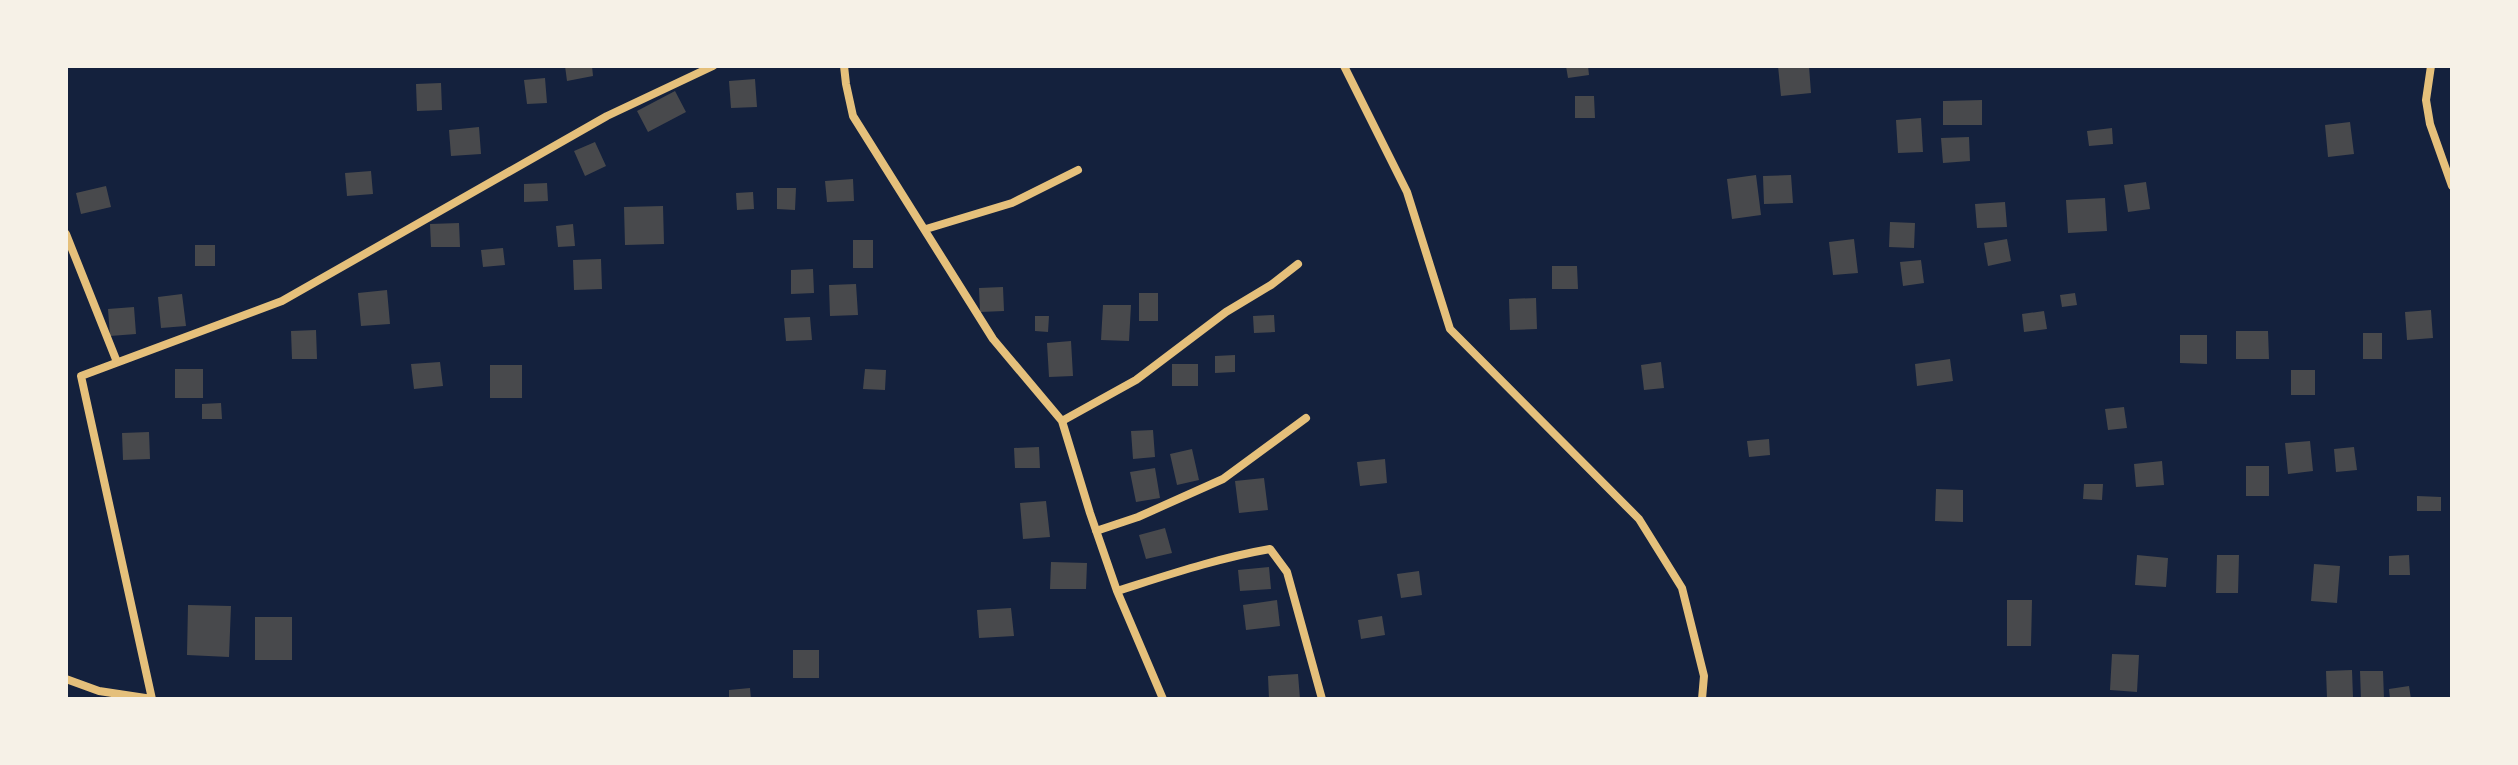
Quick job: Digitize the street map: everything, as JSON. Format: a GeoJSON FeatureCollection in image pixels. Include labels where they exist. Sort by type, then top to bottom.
{"type":"FeatureCollection","features":[{"type":"Feature","properties":{"kind":"street"},"geometry":{"type":"LineString","coordinates":[[66,679],[99,691],[152,699],[81,376],[282,301],[607,116],[713,66]]}},
{"type":"Feature","properties":{"kind":"street"},"geometry":{"type":"LineString","coordinates":[[844,66],[853,116],[993,339],[1062,421],[1117,591],[1163,699]]}},
{"type":"Feature","properties":{"kind":"street"},"geometry":{"type":"LineString","coordinates":[[1344,66],[1407,192],[1450,329],[1639,519],[1682,588],[1704,676],[1702,699]]}},
{"type":"Feature","properties":{"kind":"street"},"geometry":{"type":"LineString","coordinates":[[2431,66],[2426,100],[2428,112],[2452,186]]}},
{"type":"Feature","properties":{"kind":"street"},"geometry":{"type":"LineString","coordinates":[[926,229],[1012,203],[1078,170]]}},
{"type":"Feature","properties":{"kind":"street"},"geometry":{"type":"LineString","coordinates":[[66,234],[117,362]]}},
{"type":"Feature","properties":{"kind":"street"},"geometry":{"type":"LineString","coordinates":[[1062,421],[1136,380],[1226,312],[1271,285],[1298,264]]}},
{"type":"Feature","properties":{"kind":"street"},"geometry":{"type":"LineString","coordinates":[[1096,531],[1138,517],[1223,479],[1306,418]]}},
{"type":"Feature","properties":{"kind":"street"},"geometry":{"type":"LineString","coordinates":[[1117,591],[1183,570],[1270,549],[1287,572],[1322,699]]}},
{"type":"Feature","properties":{"kind":"building"},"geometry":{"type":"Polygon","coordinates":[[[565,66],[592,66],[593,76],[567,81],[565,66]]]}},
{"type":"Feature","properties":{"kind":"building"},"geometry":{"type":"Polygon","coordinates":[[[1566,66],[1588,66],[1589,75],[1568,78],[1566,66]]]}},
{"type":"Feature","properties":{"kind":"building"},"geometry":{"type":"Polygon","coordinates":[[[1778,66],[1809,66],[1811,93],[1781,96],[1778,66]]]}},
{"type":"Feature","properties":{"kind":"building"},"geometry":{"type":"Polygon","coordinates":[[[545,78],[547,103],[527,104],[524,80],[545,78]]]}},
{"type":"Feature","properties":{"kind":"building"},"geometry":{"type":"Polygon","coordinates":[[[755,79],[757,107],[731,108],[729,81],[755,79]]]}},
{"type":"Feature","properties":{"kind":"building"},"geometry":{"type":"Polygon","coordinates":[[[441,83],[442,110],[417,111],[416,84],[441,83]]]}},
{"type":"Feature","properties":{"kind":"building"},"geometry":{"type":"Polygon","coordinates":[[[675,91],[686,112],[648,132],[637,111],[675,91]]]}},
{"type":"Feature","properties":{"kind":"building"},"geometry":{"type":"Polygon","coordinates":[[[1575,96],[1594,96],[1595,118],[1575,118],[1575,96]]]}},
{"type":"Feature","properties":{"kind":"building"},"geometry":{"type":"Polygon","coordinates":[[[1982,100],[1982,125],[1943,125],[1943,101],[1982,100]]]}},
{"type":"Feature","properties":{"kind":"building"},"geometry":{"type":"Polygon","coordinates":[[[1921,118],[1923,152],[1898,153],[1896,120],[1921,118]]]}},
{"type":"Feature","properties":{"kind":"building"},"geometry":{"type":"Polygon","coordinates":[[[2350,122],[2354,154],[2328,157],[2325,125],[2350,122]]]}},
{"type":"Feature","properties":{"kind":"building"},"geometry":{"type":"Polygon","coordinates":[[[479,127],[481,154],[451,156],[449,130],[479,127]]]}},
{"type":"Feature","properties":{"kind":"building"},"geometry":{"type":"Polygon","coordinates":[[[2112,128],[2113,144],[2089,146],[2087,131],[2112,128]]]}},
{"type":"Feature","properties":{"kind":"building"},"geometry":{"type":"Polygon","coordinates":[[[1969,137],[1970,161],[1943,163],[1941,138],[1969,137]]]}},
{"type":"Feature","properties":{"kind":"building"},"geometry":{"type":"Polygon","coordinates":[[[595,142],[606,166],[585,176],[574,151],[595,142]]]}},
{"type":"Feature","properties":{"kind":"building"},"geometry":{"type":"Polygon","coordinates":[[[371,171],[373,194],[347,196],[345,173],[371,171]]]}},
{"type":"Feature","properties":{"kind":"building"},"geometry":{"type":"Polygon","coordinates":[[[1756,175],[1761,215],[1732,219],[1727,179],[1756,175]]]}},
{"type":"Feature","properties":{"kind":"building"},"geometry":{"type":"Polygon","coordinates":[[[1791,175],[1793,203],[1764,204],[1763,176],[1791,175]]]}},
{"type":"Feature","properties":{"kind":"building"},"geometry":{"type":"Polygon","coordinates":[[[853,179],[854,201],[827,202],[825,181],[853,179]]]}},
{"type":"Feature","properties":{"kind":"building"},"geometry":{"type":"Polygon","coordinates":[[[2146,182],[2150,209],[2128,212],[2124,185],[2146,182]]]}},
{"type":"Feature","properties":{"kind":"building"},"geometry":{"type":"Polygon","coordinates":[[[547,183],[548,201],[524,202],[524,184],[547,183]]]}},
{"type":"Feature","properties":{"kind":"building"},"geometry":{"type":"Polygon","coordinates":[[[106,186],[111,207],[81,214],[76,193],[106,186]]]}},
{"type":"Feature","properties":{"kind":"building"},"geometry":{"type":"Polygon","coordinates":[[[777,188],[796,188],[795,210],[777,209],[777,188]]]}},
{"type":"Feature","properties":{"kind":"building"},"geometry":{"type":"Polygon","coordinates":[[[753,192],[754,209],[737,210],[736,193],[753,192]]]}},
{"type":"Feature","properties":{"kind":"building"},"geometry":{"type":"Polygon","coordinates":[[[2105,198],[2107,231],[2068,233],[2066,200],[2105,198]]]}},
{"type":"Feature","properties":{"kind":"building"},"geometry":{"type":"Polygon","coordinates":[[[2005,202],[2007,227],[1977,228],[1975,204],[2005,202]]]}},
{"type":"Feature","properties":{"kind":"building"},"geometry":{"type":"Polygon","coordinates":[[[663,206],[664,244],[625,245],[624,207],[663,206]]]}},
{"type":"Feature","properties":{"kind":"building"},"geometry":{"type":"Polygon","coordinates":[[[1890,222],[1915,223],[1914,248],[1889,247],[1890,222]]]}},
{"type":"Feature","properties":{"kind":"building"},"geometry":{"type":"Polygon","coordinates":[[[459,223],[460,247],[431,247],[430,224],[459,223]]]}},
{"type":"Feature","properties":{"kind":"building"},"geometry":{"type":"Polygon","coordinates":[[[573,224],[575,246],[558,247],[556,226],[573,224]]]}},
{"type":"Feature","properties":{"kind":"building"},"geometry":{"type":"Polygon","coordinates":[[[1854,239],[1858,273],[1833,275],[1829,242],[1854,239]]]}},
{"type":"Feature","properties":{"kind":"building"},"geometry":{"type":"Polygon","coordinates":[[[2007,239],[2011,261],[1988,266],[1984,243],[2007,239]]]}},
{"type":"Feature","properties":{"kind":"building"},"geometry":{"type":"Polygon","coordinates":[[[853,240],[873,240],[873,268],[853,268],[853,240]]]}},
{"type":"Feature","properties":{"kind":"building"},"geometry":{"type":"Polygon","coordinates":[[[195,245],[215,245],[215,266],[195,266],[195,245]]]}},
{"type":"Feature","properties":{"kind":"building"},"geometry":{"type":"Polygon","coordinates":[[[503,248],[505,265],[483,267],[481,250],[503,248]]]}},
{"type":"Feature","properties":{"kind":"building"},"geometry":{"type":"Polygon","coordinates":[[[601,259],[602,289],[574,290],[573,260],[601,259]]]}},
{"type":"Feature","properties":{"kind":"building"},"geometry":{"type":"Polygon","coordinates":[[[1921,260],[1924,283],[1903,286],[1900,262],[1921,260]]]}},
{"type":"Feature","properties":{"kind":"building"},"geometry":{"type":"Polygon","coordinates":[[[1552,266],[1577,266],[1578,289],[1552,289],[1552,266]]]}},
{"type":"Feature","properties":{"kind":"building"},"geometry":{"type":"Polygon","coordinates":[[[813,269],[814,293],[791,294],[791,270],[813,269]]]}},
{"type":"Feature","properties":{"kind":"building"},"geometry":{"type":"Polygon","coordinates":[[[856,284],[858,315],[830,316],[829,285],[856,284]]]}},
{"type":"Feature","properties":{"kind":"building"},"geometry":{"type":"Polygon","coordinates":[[[1003,287],[1004,311],[980,312],[979,288],[1003,287]]]}},
{"type":"Feature","properties":{"kind":"building"},"geometry":{"type":"Polygon","coordinates":[[[387,290],[390,324],[361,326],[358,293],[387,290]]]}},
{"type":"Feature","properties":{"kind":"building"},"geometry":{"type":"Polygon","coordinates":[[[1139,293],[1158,293],[1158,321],[1139,321],[1139,293]]]}},
{"type":"Feature","properties":{"kind":"building"},"geometry":{"type":"Polygon","coordinates":[[[2075,293],[2077,305],[2062,307],[2060,295],[2075,293]]]}},
{"type":"Feature","properties":{"kind":"building"},"geometry":{"type":"Polygon","coordinates":[[[182,294],[186,326],[161,328],[158,297],[182,294]]]}},
{"type":"Feature","properties":{"kind":"building"},"geometry":{"type":"Polygon","coordinates":[[[1536,298],[1537,329],[1510,330],[1509,299],[1536,298]]]}},
{"type":"Feature","properties":{"kind":"building"},"geometry":{"type":"Polygon","coordinates":[[[1103,305],[1131,305],[1129,341],[1101,340],[1103,305]]]}},
{"type":"Feature","properties":{"kind":"building"},"geometry":{"type":"Polygon","coordinates":[[[134,307],[136,334],[110,336],[108,309],[134,307]]]}},
{"type":"Feature","properties":{"kind":"building"},"geometry":{"type":"Polygon","coordinates":[[[2431,310],[2433,338],[2407,340],[2405,312],[2431,310]]]}},
{"type":"Feature","properties":{"kind":"building"},"geometry":{"type":"Polygon","coordinates":[[[2044,311],[2047,329],[2024,332],[2022,314],[2044,311]]]}},
{"type":"Feature","properties":{"kind":"building"},"geometry":{"type":"Polygon","coordinates":[[[1274,315],[1275,332],[1254,333],[1253,316],[1274,315]]]}},
{"type":"Feature","properties":{"kind":"building"},"geometry":{"type":"Polygon","coordinates":[[[1035,316],[1049,316],[1048,332],[1035,331],[1035,316]]]}},
{"type":"Feature","properties":{"kind":"building"},"geometry":{"type":"Polygon","coordinates":[[[810,317],[812,340],[786,341],[784,318],[810,317]]]}},
{"type":"Feature","properties":{"kind":"building"},"geometry":{"type":"Polygon","coordinates":[[[316,330],[317,359],[292,359],[291,331],[316,330]]]}},
{"type":"Feature","properties":{"kind":"building"},"geometry":{"type":"Polygon","coordinates":[[[2236,331],[2268,331],[2269,359],[2236,359],[2236,331]]]}},
{"type":"Feature","properties":{"kind":"building"},"geometry":{"type":"Polygon","coordinates":[[[2363,333],[2382,333],[2382,359],[2363,359],[2363,333]]]}},
{"type":"Feature","properties":{"kind":"building"},"geometry":{"type":"Polygon","coordinates":[[[2180,335],[2207,335],[2207,364],[2180,363],[2180,335]]]}},
{"type":"Feature","properties":{"kind":"building"},"geometry":{"type":"Polygon","coordinates":[[[1071,341],[1073,376],[1049,377],[1047,343],[1071,341]]]}},
{"type":"Feature","properties":{"kind":"building"},"geometry":{"type":"Polygon","coordinates":[[[1235,355],[1235,372],[1215,373],[1215,356],[1235,355]]]}},
{"type":"Feature","properties":{"kind":"building"},"geometry":{"type":"Polygon","coordinates":[[[1950,359],[1953,381],[1917,386],[1915,364],[1950,359]]]}},
{"type":"Feature","properties":{"kind":"building"},"geometry":{"type":"Polygon","coordinates":[[[440,362],[443,386],[414,389],[411,364],[440,362]]]}},
{"type":"Feature","properties":{"kind":"building"},"geometry":{"type":"Polygon","coordinates":[[[1661,362],[1664,388],[1644,390],[1641,365],[1661,362]]]}},
{"type":"Feature","properties":{"kind":"building"},"geometry":{"type":"Polygon","coordinates":[[[1172,364],[1198,364],[1198,386],[1172,386],[1172,364]]]}},
{"type":"Feature","properties":{"kind":"building"},"geometry":{"type":"Polygon","coordinates":[[[490,365],[522,365],[522,398],[490,398],[490,365]]]}},
{"type":"Feature","properties":{"kind":"building"},"geometry":{"type":"Polygon","coordinates":[[[175,369],[203,369],[203,398],[175,398],[175,369]]]}},
{"type":"Feature","properties":{"kind":"building"},"geometry":{"type":"Polygon","coordinates":[[[865,369],[886,370],[885,390],[863,389],[865,369]]]}},
{"type":"Feature","properties":{"kind":"building"},"geometry":{"type":"Polygon","coordinates":[[[2291,370],[2315,370],[2315,395],[2291,395],[2291,370]]]}},
{"type":"Feature","properties":{"kind":"building"},"geometry":{"type":"Polygon","coordinates":[[[221,403],[222,419],[202,419],[202,404],[221,403]]]}},
{"type":"Feature","properties":{"kind":"building"},"geometry":{"type":"Polygon","coordinates":[[[2124,407],[2127,428],[2108,430],[2105,409],[2124,407]]]}},
{"type":"Feature","properties":{"kind":"building"},"geometry":{"type":"Polygon","coordinates":[[[1153,430],[1155,457],[1133,459],[1131,431],[1153,430]]]}},
{"type":"Feature","properties":{"kind":"building"},"geometry":{"type":"Polygon","coordinates":[[[149,432],[150,459],[123,460],[122,433],[149,432]]]}},
{"type":"Feature","properties":{"kind":"building"},"geometry":{"type":"Polygon","coordinates":[[[1769,439],[1770,455],[1749,457],[1747,441],[1769,439]]]}},
{"type":"Feature","properties":{"kind":"building"},"geometry":{"type":"Polygon","coordinates":[[[2310,441],[2313,471],[2288,474],[2285,443],[2310,441]]]}},
{"type":"Feature","properties":{"kind":"building"},"geometry":{"type":"Polygon","coordinates":[[[1039,447],[1040,468],[1015,468],[1014,448],[1039,447]]]}},
{"type":"Feature","properties":{"kind":"building"},"geometry":{"type":"Polygon","coordinates":[[[2354,447],[2357,470],[2336,472],[2334,449],[2354,447]]]}},
{"type":"Feature","properties":{"kind":"building"},"geometry":{"type":"Polygon","coordinates":[[[1192,449],[1199,480],[1177,485],[1170,454],[1192,449]]]}},
{"type":"Feature","properties":{"kind":"building"},"geometry":{"type":"Polygon","coordinates":[[[1385,459],[1387,483],[1360,486],[1357,462],[1385,459]]]}},
{"type":"Feature","properties":{"kind":"building"},"geometry":{"type":"Polygon","coordinates":[[[2162,461],[2164,485],[2136,487],[2134,464],[2162,461]]]}},
{"type":"Feature","properties":{"kind":"building"},"geometry":{"type":"Polygon","coordinates":[[[2246,466],[2269,466],[2269,496],[2246,496],[2246,466]]]}},
{"type":"Feature","properties":{"kind":"building"},"geometry":{"type":"Polygon","coordinates":[[[1155,468],[1160,498],[1136,502],[1130,472],[1155,468]]]}},
{"type":"Feature","properties":{"kind":"building"},"geometry":{"type":"Polygon","coordinates":[[[1264,478],[1268,510],[1239,513],[1235,481],[1264,478]]]}},
{"type":"Feature","properties":{"kind":"building"},"geometry":{"type":"Polygon","coordinates":[[[2084,484],[2103,484],[2102,500],[2083,499],[2084,484]]]}},
{"type":"Feature","properties":{"kind":"building"},"geometry":{"type":"Polygon","coordinates":[[[1936,489],[1963,490],[1963,522],[1935,521],[1936,489]]]}},
{"type":"Feature","properties":{"kind":"building"},"geometry":{"type":"Polygon","coordinates":[[[2417,496],[2441,497],[2441,511],[2417,511],[2417,496]]]}},
{"type":"Feature","properties":{"kind":"building"},"geometry":{"type":"Polygon","coordinates":[[[1046,501],[1050,537],[1023,539],[1020,503],[1046,501]]]}},
{"type":"Feature","properties":{"kind":"building"},"geometry":{"type":"Polygon","coordinates":[[[1165,528],[1172,553],[1146,559],[1139,535],[1165,528]]]}},
{"type":"Feature","properties":{"kind":"building"},"geometry":{"type":"Polygon","coordinates":[[[2137,555],[2168,558],[2166,587],[2135,585],[2137,555]]]}},
{"type":"Feature","properties":{"kind":"building"},"geometry":{"type":"Polygon","coordinates":[[[2217,555],[2239,555],[2238,593],[2216,593],[2217,555]]]}},
{"type":"Feature","properties":{"kind":"building"},"geometry":{"type":"Polygon","coordinates":[[[2409,555],[2410,575],[2389,575],[2389,556],[2409,555]]]}},
{"type":"Feature","properties":{"kind":"building"},"geometry":{"type":"Polygon","coordinates":[[[1051,562],[1087,563],[1086,589],[1050,589],[1051,562]]]}},
{"type":"Feature","properties":{"kind":"building"},"geometry":{"type":"Polygon","coordinates":[[[2314,564],[2340,566],[2337,603],[2311,601],[2314,564]]]}},
{"type":"Feature","properties":{"kind":"building"},"geometry":{"type":"Polygon","coordinates":[[[1269,567],[1271,589],[1240,591],[1238,570],[1269,567]]]}},
{"type":"Feature","properties":{"kind":"building"},"geometry":{"type":"Polygon","coordinates":[[[1419,571],[1422,595],[1401,598],[1397,574],[1419,571]]]}},
{"type":"Feature","properties":{"kind":"building"},"geometry":{"type":"Polygon","coordinates":[[[1277,600],[1280,626],[1246,630],[1243,605],[1277,600]]]}},
{"type":"Feature","properties":{"kind":"building"},"geometry":{"type":"Polygon","coordinates":[[[2007,600],[2032,600],[2031,646],[2007,646],[2007,600]]]}},
{"type":"Feature","properties":{"kind":"building"},"geometry":{"type":"Polygon","coordinates":[[[188,605],[231,606],[229,657],[187,655],[188,605]]]}},
{"type":"Feature","properties":{"kind":"building"},"geometry":{"type":"Polygon","coordinates":[[[1011,608],[1014,636],[979,638],[977,610],[1011,608]]]}},
{"type":"Feature","properties":{"kind":"building"},"geometry":{"type":"Polygon","coordinates":[[[1382,616],[1385,635],[1361,639],[1358,620],[1382,616]]]}},
{"type":"Feature","properties":{"kind":"building"},"geometry":{"type":"Polygon","coordinates":[[[255,617],[292,617],[292,660],[255,660],[255,617]]]}},
{"type":"Feature","properties":{"kind":"building"},"geometry":{"type":"Polygon","coordinates":[[[793,650],[819,650],[819,678],[793,678],[793,650]]]}},
{"type":"Feature","properties":{"kind":"building"},"geometry":{"type":"Polygon","coordinates":[[[2112,654],[2139,655],[2137,692],[2110,690],[2112,654]]]}},
{"type":"Feature","properties":{"kind":"building"},"geometry":{"type":"Polygon","coordinates":[[[2352,670],[2353,697],[2327,698],[2326,671],[2352,670]]]}},
{"type":"Feature","properties":{"kind":"building"},"geometry":{"type":"Polygon","coordinates":[[[2360,671],[2383,671],[2384,699],[2361,699],[2360,671]]]}},
{"type":"Feature","properties":{"kind":"building"},"geometry":{"type":"Polygon","coordinates":[[[1298,674],[1300,699],[1269,699],[1268,676],[1298,674]]]}},
{"type":"Feature","properties":{"kind":"building"},"geometry":{"type":"Polygon","coordinates":[[[2409,686],[2411,699],[2390,699],[2389,689],[2409,686]]]}},
{"type":"Feature","properties":{"kind":"building"},"geometry":{"type":"Polygon","coordinates":[[[750,688],[751,699],[729,699],[729,690],[750,688]]]}}]}
